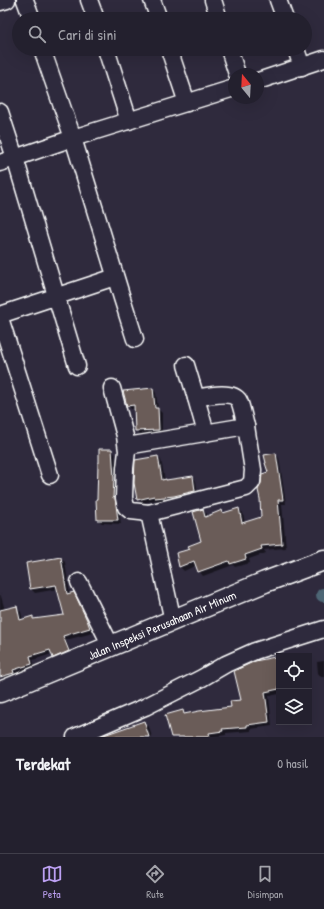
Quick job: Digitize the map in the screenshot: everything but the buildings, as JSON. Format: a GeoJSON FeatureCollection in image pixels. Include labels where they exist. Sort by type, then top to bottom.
{"type":"FeatureCollection","features":[{"type":"Feature","properties":{"kind":"street"},"geometry":{"type":"LineString","coordinates":[[0,2],[8,0]]}},
{"type":"Feature","properties":{"kind":"street"},"geometry":{"type":"LineString","coordinates":[[25,0],[29,12]]}},
{"type":"Feature","properties":{"kind":"street"},"geometry":{"type":"LineString","coordinates":[[89,0],[93,12]]}},
{"type":"Feature","properties":{"kind":"street"},"geometry":{"type":"LineString","coordinates":[[152,0],[156,12]]}},
{"type":"Feature","properties":{"kind":"street"},"geometry":{"type":"LineString","coordinates":[[213,0],[217,12]]}},
{"type":"Feature","properties":{"kind":"street"},"geometry":{"type":"LineString","coordinates":[[278,0],[282,12]]}},
{"type":"Feature","properties":{"kind":"street"},"geometry":{"type":"LineString","coordinates":[[44,56],[73,138],[135,339]]}},
{"type":"Feature","properties":{"kind":"street"},"geometry":{"type":"LineString","coordinates":[[108,56],[129,121]]}},
{"type":"Feature","properties":{"kind":"street"},"geometry":{"type":"LineString","coordinates":[[171,56],[187,102]]}},
{"type":"Feature","properties":{"kind":"street"},"geometry":{"type":"LineString","coordinates":[[231,56],[235,68]]}},
{"type":"Feature","properties":{"kind":"street"},"geometry":{"type":"LineString","coordinates":[[298,56],[302,67]]}},
{"type":"Feature","properties":{"kind":"street"},"geometry":{"type":"LineString","coordinates":[[264,79],[324,59]]}},
{"type":"Feature","properties":{"kind":"street"},"geometry":{"type":"LineString","coordinates":[[8,160],[228,90]]}},
{"type":"Feature","properties":{"kind":"street"},"geometry":{"type":"LineString","coordinates":[[0,112],[8,160],[56,297],[77,366]]}},
{"type":"Feature","properties":{"kind":"street"},"geometry":{"type":"LineString","coordinates":[[50,474],[0,316],[115,277]]}},
{"type":"Feature","properties":{"kind":"street"},"geometry":{"type":"LineString","coordinates":[[186,365],[206,433]]}},
{"type":"Feature","properties":{"kind":"street"},"geometry":{"type":"LineString","coordinates":[[112,388],[126,436],[128,451],[125,468],[124,498],[126,507],[131,512],[150,513],[246,488],[251,484],[253,470],[246,426],[239,401],[230,395],[218,394],[196,398]]}},
{"type":"Feature","properties":{"kind":"street"},"geometry":{"type":"LineString","coordinates":[[127,446],[246,426]]}},
{"type":"Feature","properties":{"kind":"street"},"geometry":{"type":"LineString","coordinates":[[150,513],[173,620]]}},
{"type":"Feature","properties":{"kind":"street","name":"Jalan Inspeksi Perusahaan Air Minum"},"geometry":{"type":"LineString","coordinates":[[0,692],[265,582],[324,560]]}},
{"type":"Feature","properties":{"kind":"street"},"geometry":{"type":"LineString","coordinates":[[79,582],[111,646]]}},
{"type":"Feature","properties":{"kind":"street"},"geometry":{"type":"LineString","coordinates":[[75,737],[145,708],[226,664],[255,651],[324,629]]}}]}
